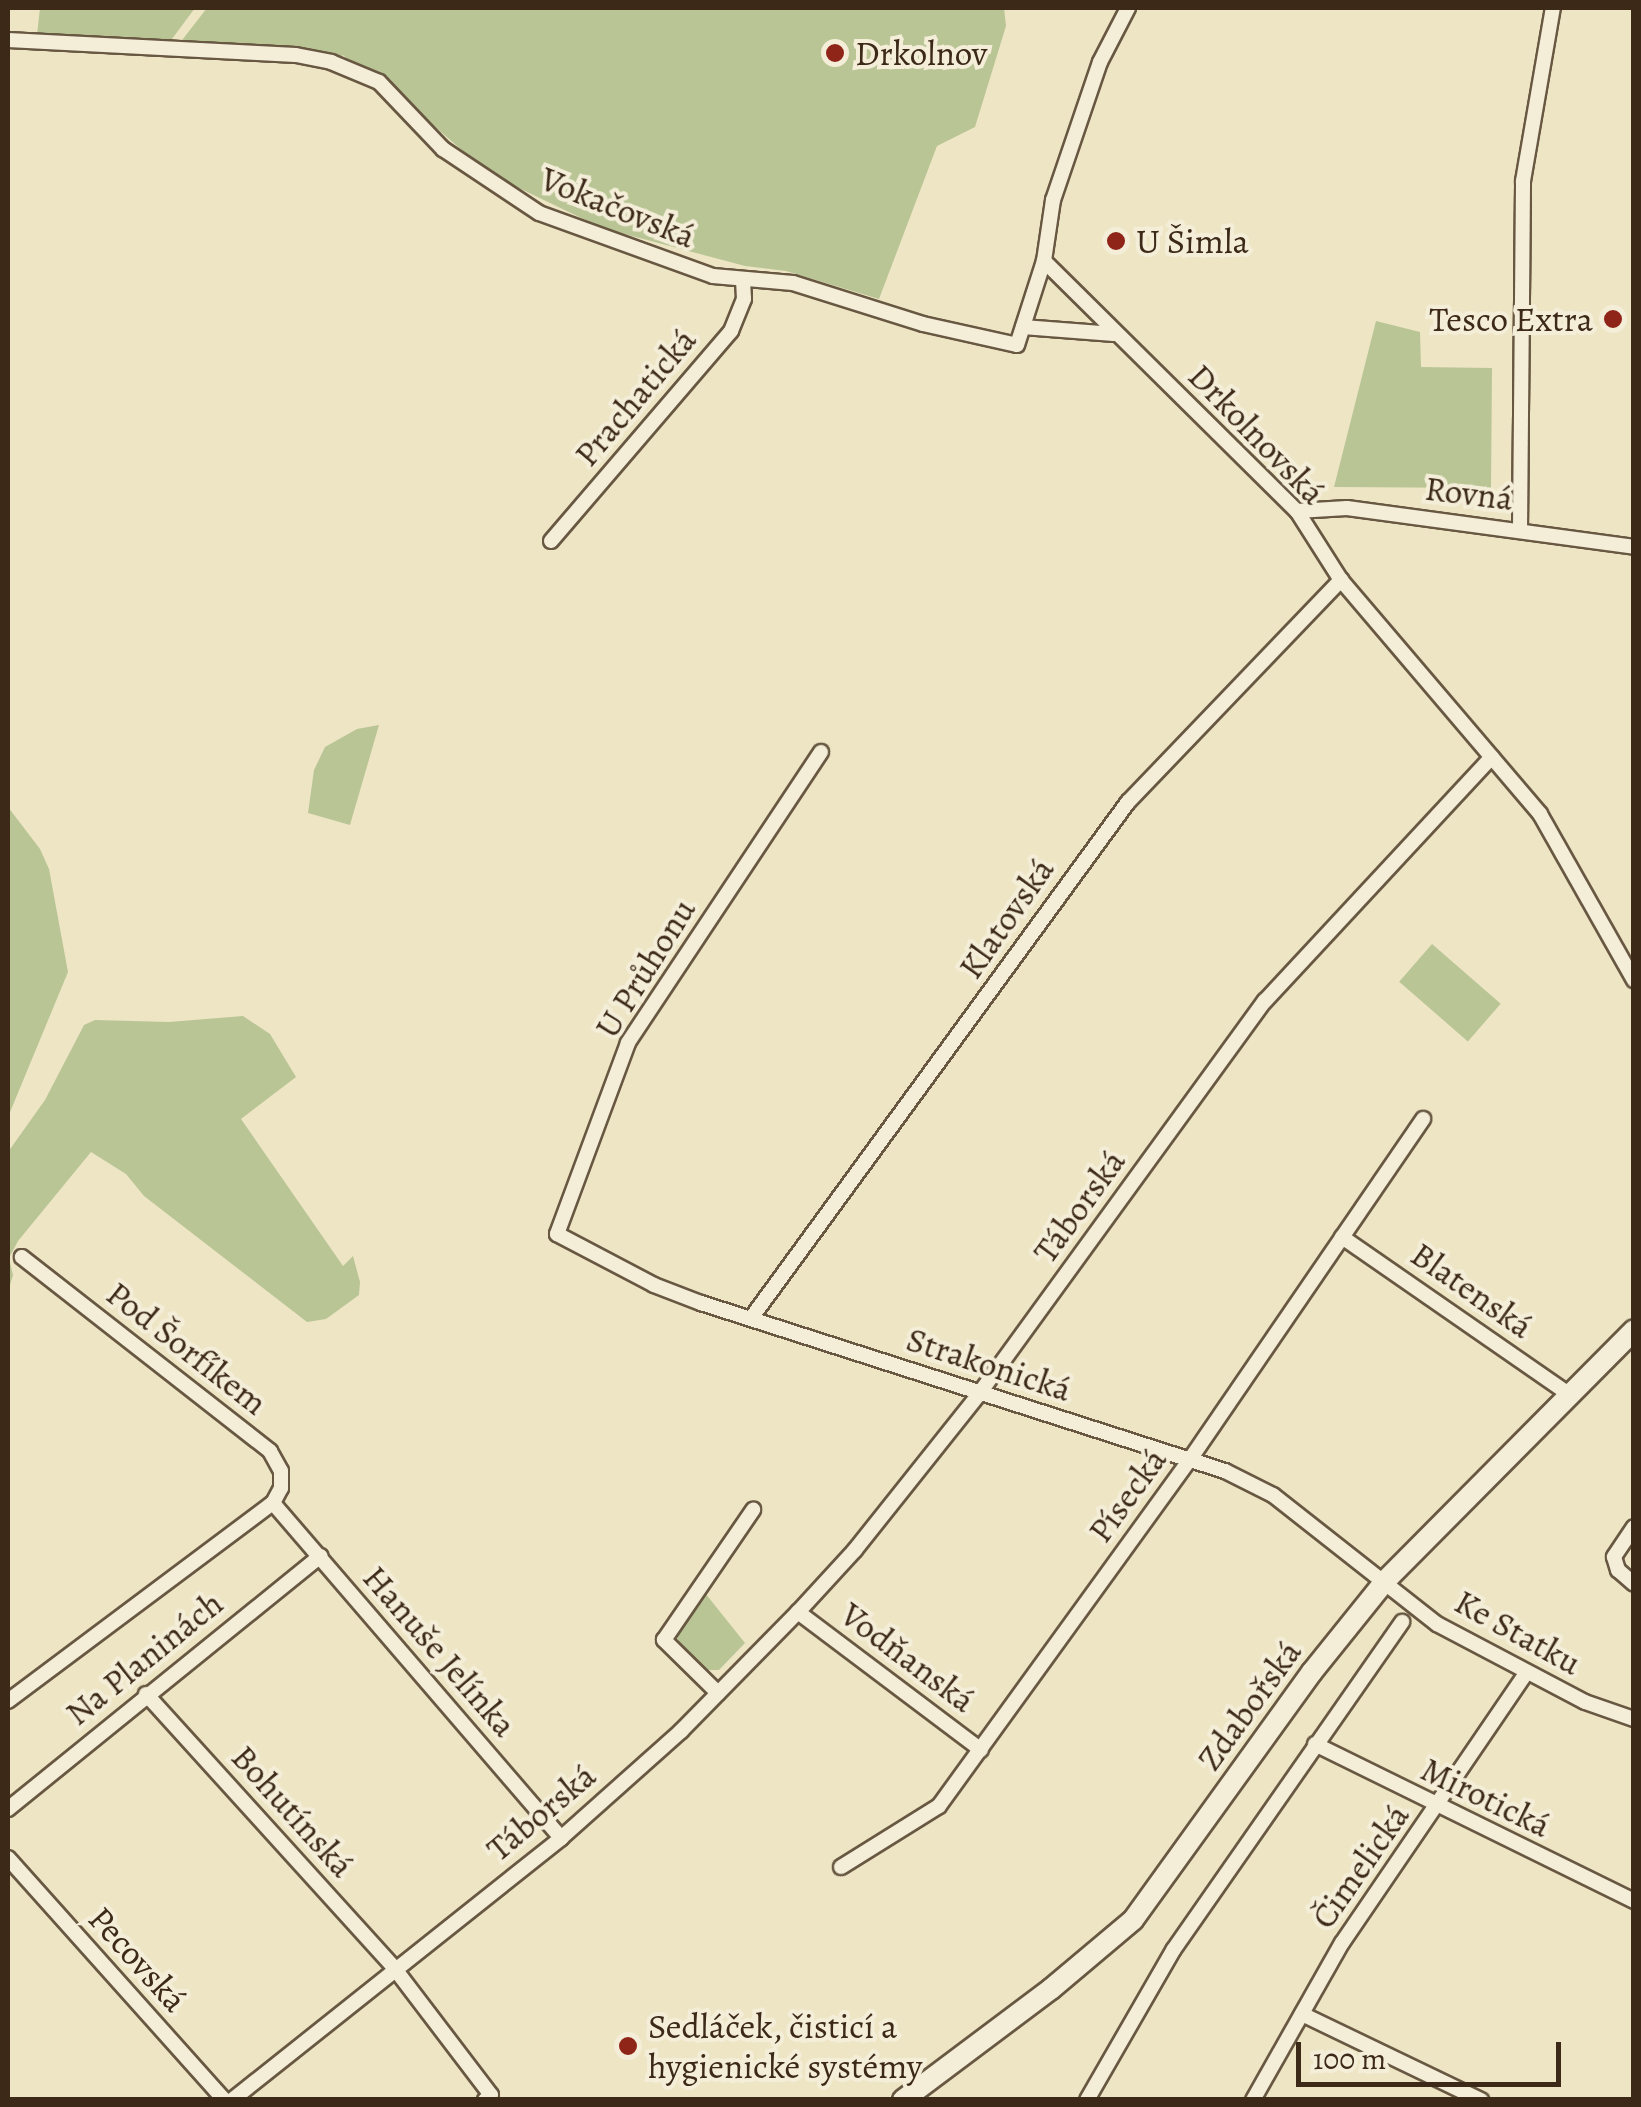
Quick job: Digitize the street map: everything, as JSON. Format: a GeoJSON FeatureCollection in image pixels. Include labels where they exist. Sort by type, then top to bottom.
{"type":"FeatureCollection","features":[{"type":"Feature","properties":{"kind":"street"},"geometry":{"type":"LineString","coordinates":[[1114,334],[1023,328],[1044,261],[1047,224],[1058,186],[1100,62],[1128,8]]}},
{"type":"Feature","properties":{"kind":"street"},"geometry":{"type":"LineString","coordinates":[[1520,529],[1523,180],[1552,8]]}},
{"type":"Feature","properties":{"kind":"street","name":"Vokačovská"},"geometry":{"type":"LineString","coordinates":[[8,40],[296,55],[360,72],[379,82],[443,149],[539,213],[714,276],[792,284],[923,324],[1018,345],[1023,328]]}},
{"type":"Feature","properties":{"kind":"street","name":"Drkolnovská"},"geometry":{"type":"LineString","coordinates":[[1044,261],[1297,511],[1341,580],[1540,814],[1634,980]]}},
{"type":"Feature","properties":{"kind":"street","name":"Prachatická"},"geometry":{"type":"LineString","coordinates":[[552,542],[730,331],[744,299],[743,281]]}},
{"type":"Feature","properties":{"kind":"street","name":"Rovná"},"geometry":{"type":"LineString","coordinates":[[1297,511],[1348,508],[1634,546]]}},
{"type":"Feature","properties":{"kind":"street","name":"Klatovská"},"geometry":{"type":"LineString","coordinates":[[752,1317],[1128,802],[1341,580]]}},
{"type":"Feature","properties":{"kind":"street","name":"U Průhonu"},"geometry":{"type":"LineString","coordinates":[[557,1234],[628,1043],[821,752]]}},
{"type":"Feature","properties":{"kind":"street","name":"Táborská"},"geometry":{"type":"LineString","coordinates":[[232,2100],[560,1838],[718,1693],[798,1612],[855,1550],[980,1394],[1265,1002],[1492,757]]}},
{"type":"Feature","properties":{"kind":"street","name":"Písecká"},"geometry":{"type":"LineString","coordinates":[[841,1867],[939,1806],[1191,1458],[1422,1119]]}},
{"type":"Feature","properties":{"kind":"street","name":"Strakonická"},"geometry":{"type":"LineString","coordinates":[[557,1234],[654,1285],[980,1394],[1191,1458],[1273,1494],[1386,1580]]}},
{"type":"Feature","properties":{"kind":"street","name":"Blatenská"},"geometry":{"type":"LineString","coordinates":[[1342,1237],[1567,1393]]}},
{"type":"Feature","properties":{"kind":"street","name":"Pod Šorfíkem"},"geometry":{"type":"LineString","coordinates":[[22,1256],[270,1451],[281,1471],[281,1488],[274,1504]]}},
{"type":"Feature","properties":{"kind":"street","name":"Zdabořská"},"geometry":{"type":"LineString","coordinates":[[903,2100],[1051,1989],[1133,1920],[1312,1672],[1386,1580],[1567,1393],[1634,1330]]}},
{"type":"Feature","properties":{"kind":"street"},"geometry":{"type":"LineString","coordinates":[[8,1701],[274,1504]]}},
{"type":"Feature","properties":{"kind":"street","name":"Hanuše Jelínka"},"geometry":{"type":"LineString","coordinates":[[274,1504],[560,1838]]}},
{"type":"Feature","properties":{"kind":"street"},"geometry":{"type":"LineString","coordinates":[[718,1693],[664,1640],[753,1510]]}},
{"type":"Feature","properties":{"kind":"street"},"geometry":{"type":"LineString","coordinates":[[1634,1527],[1614,1557],[1618,1570],[1634,1584]]}},
{"type":"Feature","properties":{"kind":"street","name":"Na Planinách"},"geometry":{"type":"LineString","coordinates":[[8,1808],[320,1556]]}},
{"type":"Feature","properties":{"kind":"street","name":"Ke Statku"},"geometry":{"type":"LineString","coordinates":[[1386,1580],[1438,1624],[1526,1673],[1634,1719]]}},
{"type":"Feature","properties":{"kind":"street","name":"Vodňanská"},"geometry":{"type":"LineString","coordinates":[[798,1612],[981,1750]]}},
{"type":"Feature","properties":{"kind":"street"},"geometry":{"type":"LineString","coordinates":[[1088,2100],[1174,1949],[1402,1622]]}},
{"type":"Feature","properties":{"kind":"street","name":"Čimelická"},"geometry":{"type":"LineString","coordinates":[[1254,2100],[1342,1943],[1526,1673]]}},
{"type":"Feature","properties":{"kind":"street","name":"Bohutínská"},"geometry":{"type":"LineString","coordinates":[[146,1694],[395,1969]]}},
{"type":"Feature","properties":{"kind":"street","name":"Mirotická"},"geometry":{"type":"LineString","coordinates":[[1314,1744],[1634,1901]]}},
{"type":"Feature","properties":{"kind":"street","name":"Pecovská"},"geometry":{"type":"LineString","coordinates":[[8,1858],[224,2100]]}},
{"type":"Feature","properties":{"kind":"street"},"geometry":{"type":"LineString","coordinates":[[395,1969],[490,2095],[485,2100]]}},
{"type":"Feature","properties":{"kind":"street"},"geometry":{"type":"LineString","coordinates":[[1302,2014],[1481,2100]]}},
{"type":"Feature","properties":{"kind":"green space"},"geometry":{"type":"Polygon","coordinates":[[[40,8],[195,8],[169,43],[37,35],[40,8]]]}},
{"type":"Feature","properties":{"kind":"green space"},"geometry":{"type":"Polygon","coordinates":[[[207,8],[1004,8],[1006,26],[975,127],[937,146],[879,299],[786,271],[745,266],[602,228],[488,173],[392,89],[360,72],[343,55],[339,59],[179,44],[207,8]]]}},
{"type":"Feature","properties":{"kind":"green space"},"geometry":{"type":"Polygon","coordinates":[[[1376,321],[1420,332],[1421,367],[1492,368],[1491,488],[1334,487],[1376,321]]]}},
{"type":"Feature","properties":{"kind":"green space"},"geometry":{"type":"Polygon","coordinates":[[[379,725],[350,825],[308,813],[314,770],[325,747],[357,729],[379,725]]]}},
{"type":"Feature","properties":{"kind":"green space"},"geometry":{"type":"Polygon","coordinates":[[[8,807],[40,849],[49,869],[68,972],[8,1117],[8,807]]]}},
{"type":"Feature","properties":{"kind":"green space"},"geometry":{"type":"Polygon","coordinates":[[[1432,944],[1501,1004],[1468,1041],[1399,982],[1432,944]]]}},
{"type":"Feature","properties":{"kind":"green space"},"geometry":{"type":"Polygon","coordinates":[[[243,1016],[270,1034],[296,1077],[241,1119],[343,1266],[353,1256],[359,1295],[326,1319],[307,1322],[144,1196],[126,1174],[91,1152],[18,1241],[9,1258],[13,1275],[8,1292],[8,1152],[45,1100],[84,1025],[95,1020],[169,1022],[243,1016]]]}},
{"type":"Feature","properties":{"kind":"green space"},"geometry":{"type":"Polygon","coordinates":[[[705,1593],[745,1643],[719,1670],[706,1670],[677,1643],[678,1632],[705,1593]]]}},
{"type":"Feature","properties":{"kind":"place","name":"Drkolnov"},"geometry":{"type":"Point","coordinates":[835,53]}},
{"type":"Feature","properties":{"kind":"place","name":"U Šimla"},"geometry":{"type":"Point","coordinates":[1116,241]}},
{"type":"Feature","properties":{"kind":"place","name":"Tesco Extra"},"geometry":{"type":"Point","coordinates":[1613,319]}},
{"type":"Feature","properties":{"kind":"place","name":"Sedláček, čisticí a hygienické systémy"},"geometry":{"type":"Point","coordinates":[628,2046]}}]}
